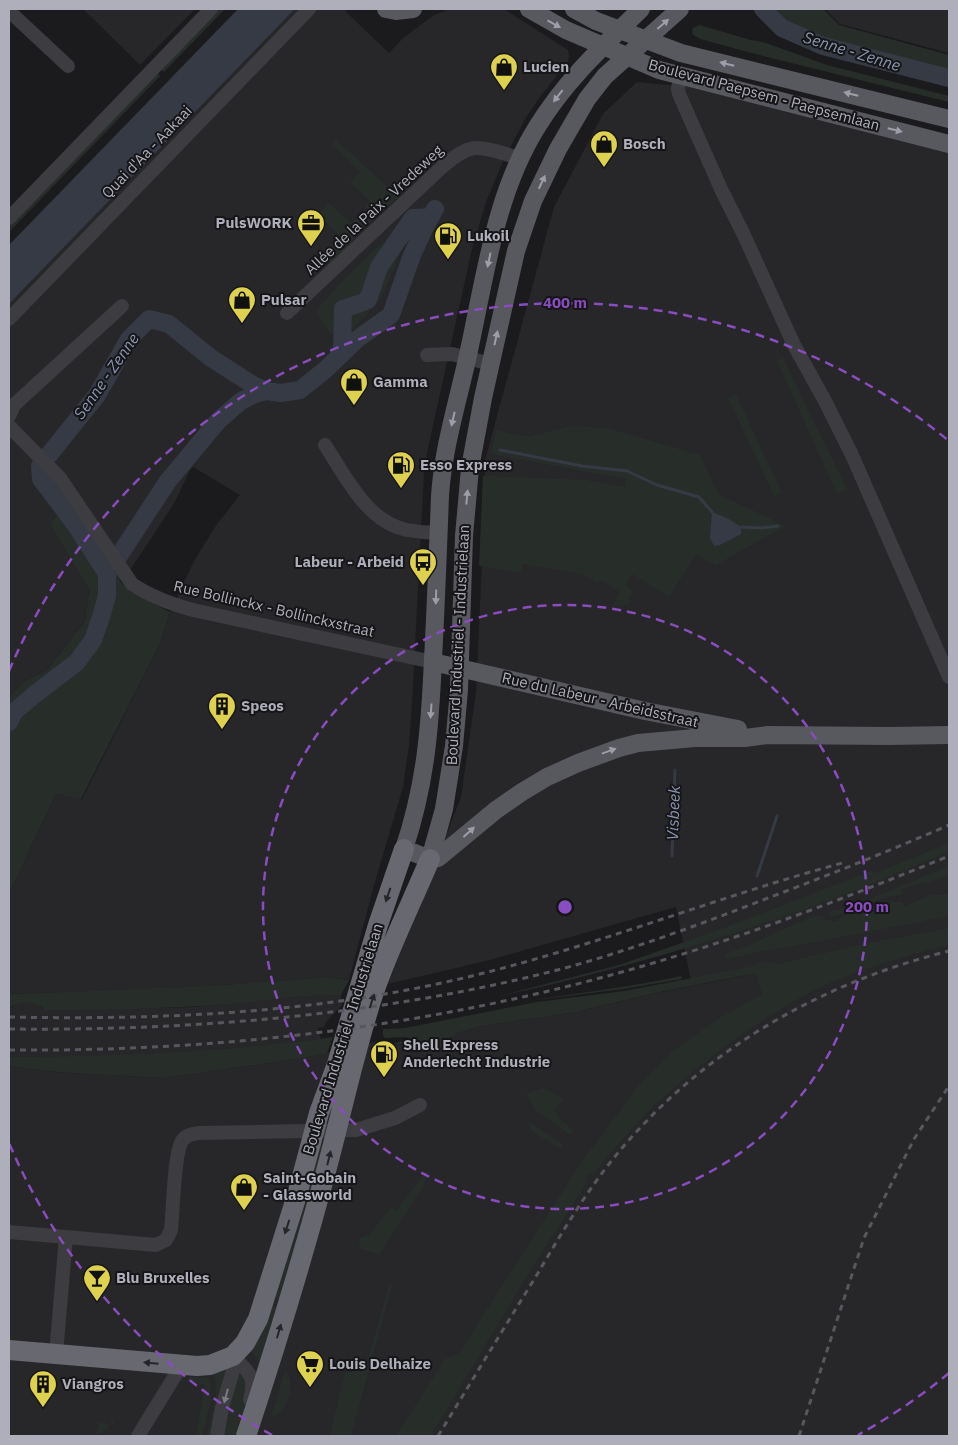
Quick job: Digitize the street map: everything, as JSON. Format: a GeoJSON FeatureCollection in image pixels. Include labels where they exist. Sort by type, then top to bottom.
{"type":"FeatureCollection","features":[{"type":"Feature","properties":{"kind":"highway","name":"Boulevard Industriel - Industrielaan"},"geometry":{"type":"LineString","coordinates":[[233,1356],[245,1343],[258,1319],[297,1195],[314,1130],[337,1064],[378,925],[404,849]]}},
{"type":"Feature","properties":{"kind":"highway","name":"Boulevard Industriel - Industrielaan"},"geometry":{"type":"LineString","coordinates":[[244,1436],[266,1378],[326,1172],[358,1045],[373,996],[390,950],[430,859]]}},
{"type":"Feature","properties":{"kind":"highway"},"geometry":{"type":"LineString","coordinates":[[9,1350],[181,1366],[210,1365],[233,1356]]}},
{"type":"Feature","properties":{"kind":"main road"},"geometry":{"type":"LineString","coordinates":[[386,9],[396,11],[413,9]]}},
{"type":"Feature","properties":{"kind":"main road","name":"Boulevard Paepsem - Paepsemlaan"},"geometry":{"type":"LineString","coordinates":[[529,9],[566,30],[602,47],[659,70],[949,144]]}},
{"type":"Feature","properties":{"kind":"main road","name":"Boulevard Paepsem - Paepsemlaan"},"geometry":{"type":"LineString","coordinates":[[574,9],[596,21],[682,53],[949,119]]}},
{"type":"Feature","properties":{"kind":"main road","name":"Boulevard Industriel - Industrielaan"},"geometry":{"type":"LineString","coordinates":[[404,849],[418,804],[430,720],[440,492],[448,442],[499,217],[520,159],[537,127],[556,99],[585,64],[641,9]]}},
{"type":"Feature","properties":{"kind":"main road","name":"Boulevard Industriel - Industrielaan"},"geometry":{"type":"LineString","coordinates":[[430,859],[444,809],[457,716],[464,536],[470,468],[490,364],[516,251],[534,201],[558,149],[587,99],[605,76],[680,9]]}},
{"type":"Feature","properties":{"kind":"main road","name":"Rue du Labeur - Arbeidsstraat"},"geometry":{"type":"LineString","coordinates":[[433,662],[645,712],[768,736]]}},
{"type":"Feature","properties":{"kind":"main road"},"geometry":{"type":"LineString","coordinates":[[638,743],[647,736],[650,730],[650,723],[645,712]]}},
{"type":"Feature","properties":{"kind":"main road"},"geometry":{"type":"LineString","coordinates":[[685,720],[687,738]]}},
{"type":"Feature","properties":{"kind":"main road"},"geometry":{"type":"LineString","coordinates":[[404,849],[430,859],[438,858],[496,810],[547,777],[618,748],[638,743],[687,738],[949,735]]}},
{"type":"Feature","properties":{"kind":"street"},"geometry":{"type":"LineString","coordinates":[[9,218],[211,9]]}},
{"type":"Feature","properties":{"kind":"street","name":"Quai d'Aa - Aakaai"},"geometry":{"type":"LineString","coordinates":[[9,320],[309,9]]}},
{"type":"Feature","properties":{"kind":"street"},"geometry":{"type":"LineString","coordinates":[[9,11],[68,66]]}},
{"type":"Feature","properties":{"kind":"street"},"geometry":{"type":"LineString","coordinates":[[681,76],[679,94],[721,189],[794,345],[852,455],[949,677]]}},
{"type":"Feature","properties":{"kind":"street","name":"Allée de la Paix - Vredeweg"},"geometry":{"type":"LineString","coordinates":[[287,313],[440,168],[460,154],[474,148],[490,150],[520,159]]}},
{"type":"Feature","properties":{"kind":"street"},"geometry":{"type":"LineString","coordinates":[[9,416],[14,405],[122,306]]}},
{"type":"Feature","properties":{"kind":"street"},"geometry":{"type":"LineString","coordinates":[[427,355],[452,354],[490,364]]}},
{"type":"Feature","properties":{"kind":"street","name":"Rue Bollinckx - Bollinckxstraat"},"geometry":{"type":"LineString","coordinates":[[9,426],[60,478],[132,584],[140,589],[166,602],[193,610],[433,662]]}},
{"type":"Feature","properties":{"kind":"street"},"geometry":{"type":"LineString","coordinates":[[325,445],[362,502],[378,517],[405,530],[439,533]]}},
{"type":"Feature","properties":{"kind":"street"},"geometry":{"type":"LineString","coordinates":[[9,1232],[156,1245],[166,1240],[171,1230],[178,1153],[183,1140],[190,1135],[205,1133],[356,1130],[395,1118],[420,1105]]}},
{"type":"Feature","properties":{"kind":"street"},"geometry":{"type":"LineString","coordinates":[[56,1354],[66,1237]]}},
{"type":"Feature","properties":{"kind":"street"},"geometry":{"type":"LineString","coordinates":[[217,1436],[222,1408],[234,1367],[233,1356]]}},
{"type":"Feature","properties":{"kind":"street","name":"Boulevard Industriel - Industrielaan"},"geometry":{"type":"LineString","coordinates":[[233,1356],[251,1374],[253,1381],[253,1389],[246,1413],[244,1436]]}},
{"type":"Feature","properties":{"kind":"street"},"geometry":{"type":"LineString","coordinates":[[138,1436],[181,1366]]}},
{"type":"Feature","properties":{"kind":"shaded area"},"geometry":{"type":"Polygon","coordinates":[[[83,9],[195,9],[140,65],[83,9]]]}},
{"type":"Feature","properties":{"kind":"shaded area"},"geometry":{"type":"Polygon","coordinates":[[[217,9],[225,9],[164,72],[159,68],[217,9]]]}},
{"type":"Feature","properties":{"kind":"shaded area"},"geometry":{"type":"Polygon","coordinates":[[[238,9],[295,9],[9,304],[9,245],[238,9]]]}},
{"type":"Feature","properties":{"kind":"shaded area"},"geometry":{"type":"Polygon","coordinates":[[[295,9],[343,9],[389,53],[403,38],[434,15],[450,9],[504,9],[568,50],[569,56],[568,62],[527,116],[504,159],[486,202],[472,249],[424,472],[412,704],[403,787],[349,980],[325,977],[142,990],[9,994],[9,894],[56,794],[82,799],[160,644],[170,612],[194,561],[217,524],[240,495],[193,467],[175,502],[132,567],[120,581],[93,536],[50,525],[89,590],[85,621],[47,670],[24,681],[9,697],[9,304],[295,9]]]}},
{"type":"Feature","properties":{"kind":"shaded area"},"geometry":{"type":"Polygon","coordinates":[[[776,9],[823,9],[839,25],[949,55],[949,71],[813,37],[788,22],[776,9]]]}},
{"type":"Feature","properties":{"kind":"shaded area"},"geometry":{"type":"Polygon","coordinates":[[[825,9],[949,9],[949,53],[840,24],[825,9]]]}},
{"type":"Feature","properties":{"kind":"shaded area"},"geometry":{"type":"Polygon","coordinates":[[[699,25],[766,43],[827,65],[949,96],[949,102],[700,39],[692,34],[693,28],[699,25]]]}},
{"type":"Feature","properties":{"kind":"shaded area"},"geometry":{"type":"Polygon","coordinates":[[[156,72],[160,76],[9,232],[9,223],[156,72]]]}},
{"type":"Feature","properties":{"kind":"shaded area"},"geometry":{"type":"Polygon","coordinates":[[[637,82],[689,87],[949,151],[949,1436],[9,1436],[9,1066],[56,1072],[164,1078],[304,1058],[378,1041],[379,1045],[383,1046],[430,1042],[450,1038],[456,1033],[481,1026],[576,1012],[656,993],[747,975],[691,981],[676,907],[490,960],[388,984],[461,797],[476,692],[485,460],[554,207],[603,114],[637,82]]]}},
{"type":"Feature","properties":{"kind":"shaded area"},"geometry":{"type":"Polygon","coordinates":[[[336,139],[398,197],[378,215],[375,215],[365,207],[370,201],[350,182],[360,172],[331,144],[336,139]]]}},
{"type":"Feature","properties":{"kind":"shaded area"},"geometry":{"type":"Polygon","coordinates":[[[329,203],[351,223],[357,218],[365,225],[365,228],[330,263],[321,256],[340,236],[318,215],[329,203]]]}},
{"type":"Feature","properties":{"kind":"shaded area"},"geometry":{"type":"Polygon","coordinates":[[[406,222],[411,227],[382,297],[347,336],[339,337],[335,335],[321,321],[318,308],[360,263],[406,222]]]}},
{"type":"Feature","properties":{"kind":"shaded area"},"geometry":{"type":"Polygon","coordinates":[[[783,358],[847,489],[837,494],[777,361],[783,358]]]}},
{"type":"Feature","properties":{"kind":"shaded area"},"geometry":{"type":"Polygon","coordinates":[[[736,394],[782,493],[774,496],[728,398],[736,394]]]}},
{"type":"Feature","properties":{"kind":"shaded area"},"geometry":{"type":"Polygon","coordinates":[[[571,426],[607,428],[700,455],[718,494],[786,526],[716,565],[696,555],[669,597],[632,574],[626,585],[633,591],[629,597],[631,601],[628,605],[613,606],[620,592],[600,580],[598,583],[583,574],[522,564],[521,573],[479,566],[483,476],[587,480],[625,487],[626,479],[491,454],[496,430],[527,437],[571,426]]]}},
{"type":"Feature","properties":{"kind":"shaded area"},"geometry":{"type":"Polygon","coordinates":[[[67,502],[93,536],[120,581],[131,592],[170,612],[160,644],[81,799],[56,794],[9,894],[9,697],[24,681],[47,670],[85,621],[89,590],[50,525],[67,502]]]}},
{"type":"Feature","properties":{"kind":"shaded area"},"geometry":{"type":"Polygon","coordinates":[[[712,512],[727,518],[741,527],[741,534],[720,545],[714,546],[710,538],[712,512]]]}},
{"type":"Feature","properties":{"kind":"shaded area"},"geometry":{"type":"Polygon","coordinates":[[[949,843],[949,852],[830,900],[748,929],[622,966],[495,997],[619,965],[721,929],[871,871],[873,873],[878,872],[949,843]]]}},
{"type":"Feature","properties":{"kind":"shaded area"},"geometry":{"type":"Polygon","coordinates":[[[949,866],[949,875],[902,889],[902,894],[888,897],[839,915],[830,916],[829,914],[832,911],[850,907],[949,866]]]}},
{"type":"Feature","properties":{"kind":"shaded area"},"geometry":{"type":"Polygon","coordinates":[[[949,893],[949,916],[727,959],[723,957],[730,952],[814,916],[821,916],[825,920],[836,921],[849,913],[867,907],[902,902],[905,906],[930,895],[949,893]]]}},
{"type":"Feature","properties":{"kind":"shaded area"},"geometry":{"type":"Polygon","coordinates":[[[949,928],[949,945],[859,971],[791,1003],[731,1042],[667,1094],[629,1132],[593,1175],[589,1173],[586,1179],[588,1181],[530,1271],[431,1436],[396,1436],[445,1359],[459,1353],[580,1164],[636,1089],[673,1051],[721,1017],[762,994],[756,973],[655,993],[576,1012],[481,1026],[457,1033],[450,1038],[430,1042],[388,1045],[407,1040],[407,1037],[385,1038],[383,1029],[405,1028],[537,1002],[624,991],[755,966],[754,964],[767,962],[778,964],[864,944],[949,928]]]}},
{"type":"Feature","properties":{"kind":"shaded area"},"geometry":{"type":"Polygon","coordinates":[[[681,976],[682,979],[623,989],[509,1005],[552,997],[638,984],[681,976]]]}},
{"type":"Feature","properties":{"kind":"shaded area"},"geometry":{"type":"Polygon","coordinates":[[[325,977],[349,980],[341,995],[204,1006],[136,1009],[44,1010],[34,1004],[20,1003],[9,1009],[9,994],[207,986],[325,977]]]}},
{"type":"Feature","properties":{"kind":"shaded area"},"geometry":{"type":"Polygon","coordinates":[[[322,994],[341,995],[342,1005],[326,1022],[324,1027],[318,1028],[321,1039],[193,1052],[105,1057],[9,1057],[9,1009],[17,1003],[37,1003],[44,1010],[193,1007],[322,994]]]}},
{"type":"Feature","properties":{"kind":"shaded area"},"geometry":{"type":"Polygon","coordinates":[[[333,1037],[327,1053],[164,1078],[56,1072],[9,1066],[9,1057],[171,1053],[333,1037]]]}},
{"type":"Feature","properties":{"kind":"shaded area"},"geometry":{"type":"Polygon","coordinates":[[[544,1088],[564,1099],[554,1110],[559,1115],[558,1117],[573,1130],[570,1135],[534,1109],[526,1093],[544,1088]]]}},
{"type":"Feature","properties":{"kind":"shaded area"},"geometry":{"type":"Polygon","coordinates":[[[530,1122],[563,1144],[561,1149],[534,1133],[527,1124],[530,1122]]]}},
{"type":"Feature","properties":{"kind":"shaded area"},"geometry":{"type":"Polygon","coordinates":[[[325,1146],[283,1296],[279,1299],[274,1297],[315,1147],[325,1146]]]}},
{"type":"Feature","properties":{"kind":"shaded area"},"geometry":{"type":"Polygon","coordinates":[[[426,1172],[429,1174],[420,1192],[379,1255],[359,1248],[360,1238],[369,1235],[391,1207],[396,1210],[426,1172]]]}},
{"type":"Feature","properties":{"kind":"shaded area"},"geometry":{"type":"Polygon","coordinates":[[[390,1281],[392,1285],[351,1436],[327,1436],[330,1435],[345,1372],[365,1370],[390,1281]]]}},
{"type":"Feature","properties":{"kind":"shaded area"},"geometry":{"type":"Polygon","coordinates":[[[270,1306],[276,1307],[279,1310],[264,1365],[248,1348],[270,1306]]]}},
{"type":"Feature","properties":{"kind":"shaded area"},"geometry":{"type":"Polygon","coordinates":[[[227,1367],[213,1436],[207,1436],[216,1395],[214,1371],[227,1367]]]}},
{"type":"Feature","properties":{"kind":"shaded area"},"geometry":{"type":"Polygon","coordinates":[[[237,1370],[247,1384],[247,1401],[236,1436],[223,1436],[237,1370]]]}},
{"type":"Feature","properties":{"kind":"shaded area"},"geometry":{"type":"Polygon","coordinates":[[[285,1370],[289,1375],[289,1397],[282,1410],[277,1415],[271,1417],[285,1370]]]}},
{"type":"Feature","properties":{"kind":"shaded area"},"geometry":{"type":"Polygon","coordinates":[[[188,1377],[208,1378],[210,1384],[210,1407],[202,1436],[196,1436],[205,1385],[186,1381],[188,1377]]]}},
{"type":"Feature","properties":{"kind":"shaded area"},"geometry":{"type":"Polygon","coordinates":[[[112,1419],[116,1421],[102,1433],[96,1434],[99,1422],[110,1425],[112,1419]]]}},
{"type":"Feature","properties":{"kind":"waterway","name":"Senne - Zenne"},"geometry":{"type":"LineString","coordinates":[[763,9],[782,28],[823,46],[949,78]]}},
{"type":"Feature","properties":{"kind":"waterway","name":"Senne - Zenne"},"geometry":{"type":"LineString","coordinates":[[9,722],[14,712],[77,662],[93,640],[107,596],[107,574],[168,481],[218,421],[241,401],[255,394],[266,391],[281,393],[300,390],[325,370],[356,340],[391,315],[412,255],[435,209]]}},
{"type":"Feature","properties":{"kind":"waterway"},"geometry":{"type":"LineString","coordinates":[[342,354],[343,309],[368,300],[379,267],[413,218],[430,217]]}},
{"type":"Feature","properties":{"kind":"waterway","name":"Senne - Zenne"},"geometry":{"type":"LineString","coordinates":[[107,574],[75,524],[41,479],[40,466],[97,395],[129,339],[149,319],[169,324],[211,358],[253,385],[266,391]]}},
{"type":"Feature","properties":{"kind":"waterway"},"geometry":{"type":"LineString","coordinates":[[500,450],[582,466],[627,471],[657,485],[699,497],[712,512]]}},
{"type":"Feature","properties":{"kind":"waterway"},"geometry":{"type":"LineString","coordinates":[[741,527],[762,528],[778,526]]}},
{"type":"Feature","properties":{"kind":"waterway","name":"Visbeek"},"geometry":{"type":"LineString","coordinates":[[672,856],[675,770]]}},
{"type":"Feature","properties":{"kind":"waterway","name":"Visbeek"},"geometry":{"type":"LineString","coordinates":[[757,876],[777,816]]}},
{"type":"Feature","properties":{"kind":"railway"},"geometry":{"type":"LineString","coordinates":[[9,1029],[148,1027],[289,1017],[428,998],[497,984],[565,968],[667,936],[836,872],[949,825]]}},
{"type":"Feature","properties":{"kind":"railway"},"geometry":{"type":"LineString","coordinates":[[9,1050],[169,1046],[249,1040],[329,1031],[487,1005],[643,966],[720,942],[835,901],[949,856]]}},
{"type":"Feature","properties":{"kind":"railway"},"geometry":{"type":"LineString","coordinates":[[9,1017],[119,1017],[228,1013],[283,1008],[392,993],[497,970],[547,956],[796,876],[846,862]]}},
{"type":"Feature","properties":{"kind":"railway"},"geometry":{"type":"LineString","coordinates":[[438,1436],[561,1234],[589,1192],[609,1164],[643,1125],[680,1089],[719,1057],[761,1029],[806,1004],[852,983],[900,965],[949,951]]}},
{"type":"Feature","properties":{"kind":"railway"},"geometry":{"type":"LineString","coordinates":[[799,1436],[864,1238],[914,1139],[949,1086]]}},
{"type":"Feature","properties":{"kind":"place","name":"Lucien"},"geometry":{"type":"Point","coordinates":[504,91]}},
{"type":"Feature","properties":{"kind":"place","name":"Bosch"},"geometry":{"type":"Point","coordinates":[604,168]}},
{"type":"Feature","properties":{"kind":"place","name":"PulsWORK"},"geometry":{"type":"Point","coordinates":[311,247]}},
{"type":"Feature","properties":{"kind":"place","name":"Lukoil"},"geometry":{"type":"Point","coordinates":[448,260]}},
{"type":"Feature","properties":{"kind":"place","name":"Pulsar"},"geometry":{"type":"Point","coordinates":[242,324]}},
{"type":"Feature","properties":{"kind":"place","name":"Gamma"},"geometry":{"type":"Point","coordinates":[354,406]}},
{"type":"Feature","properties":{"kind":"place","name":"Esso Express"},"geometry":{"type":"Point","coordinates":[401,489]}},
{"type":"Feature","properties":{"kind":"place","name":"Labeur - Arbeid"},"geometry":{"type":"Point","coordinates":[423,586]}},
{"type":"Feature","properties":{"kind":"place","name":"Speos"},"geometry":{"type":"Point","coordinates":[222,730]}},
{"type":"Feature","properties":{"kind":"place","name":"Shell Express Anderlecht Industrie"},"geometry":{"type":"Point","coordinates":[384,1078]}},
{"type":"Feature","properties":{"kind":"place","name":"Saint-Gobain - Glassworld"},"geometry":{"type":"Point","coordinates":[244,1211]}},
{"type":"Feature","properties":{"kind":"place","name":"Blu Bruxelles"},"geometry":{"type":"Point","coordinates":[97,1302]}},
{"type":"Feature","properties":{"kind":"place","name":"Louis Delhaize"},"geometry":{"type":"Point","coordinates":[310,1388]}},
{"type":"Feature","properties":{"kind":"place","name":"Viangros"},"geometry":{"type":"Point","coordinates":[43,1408]}}]}
